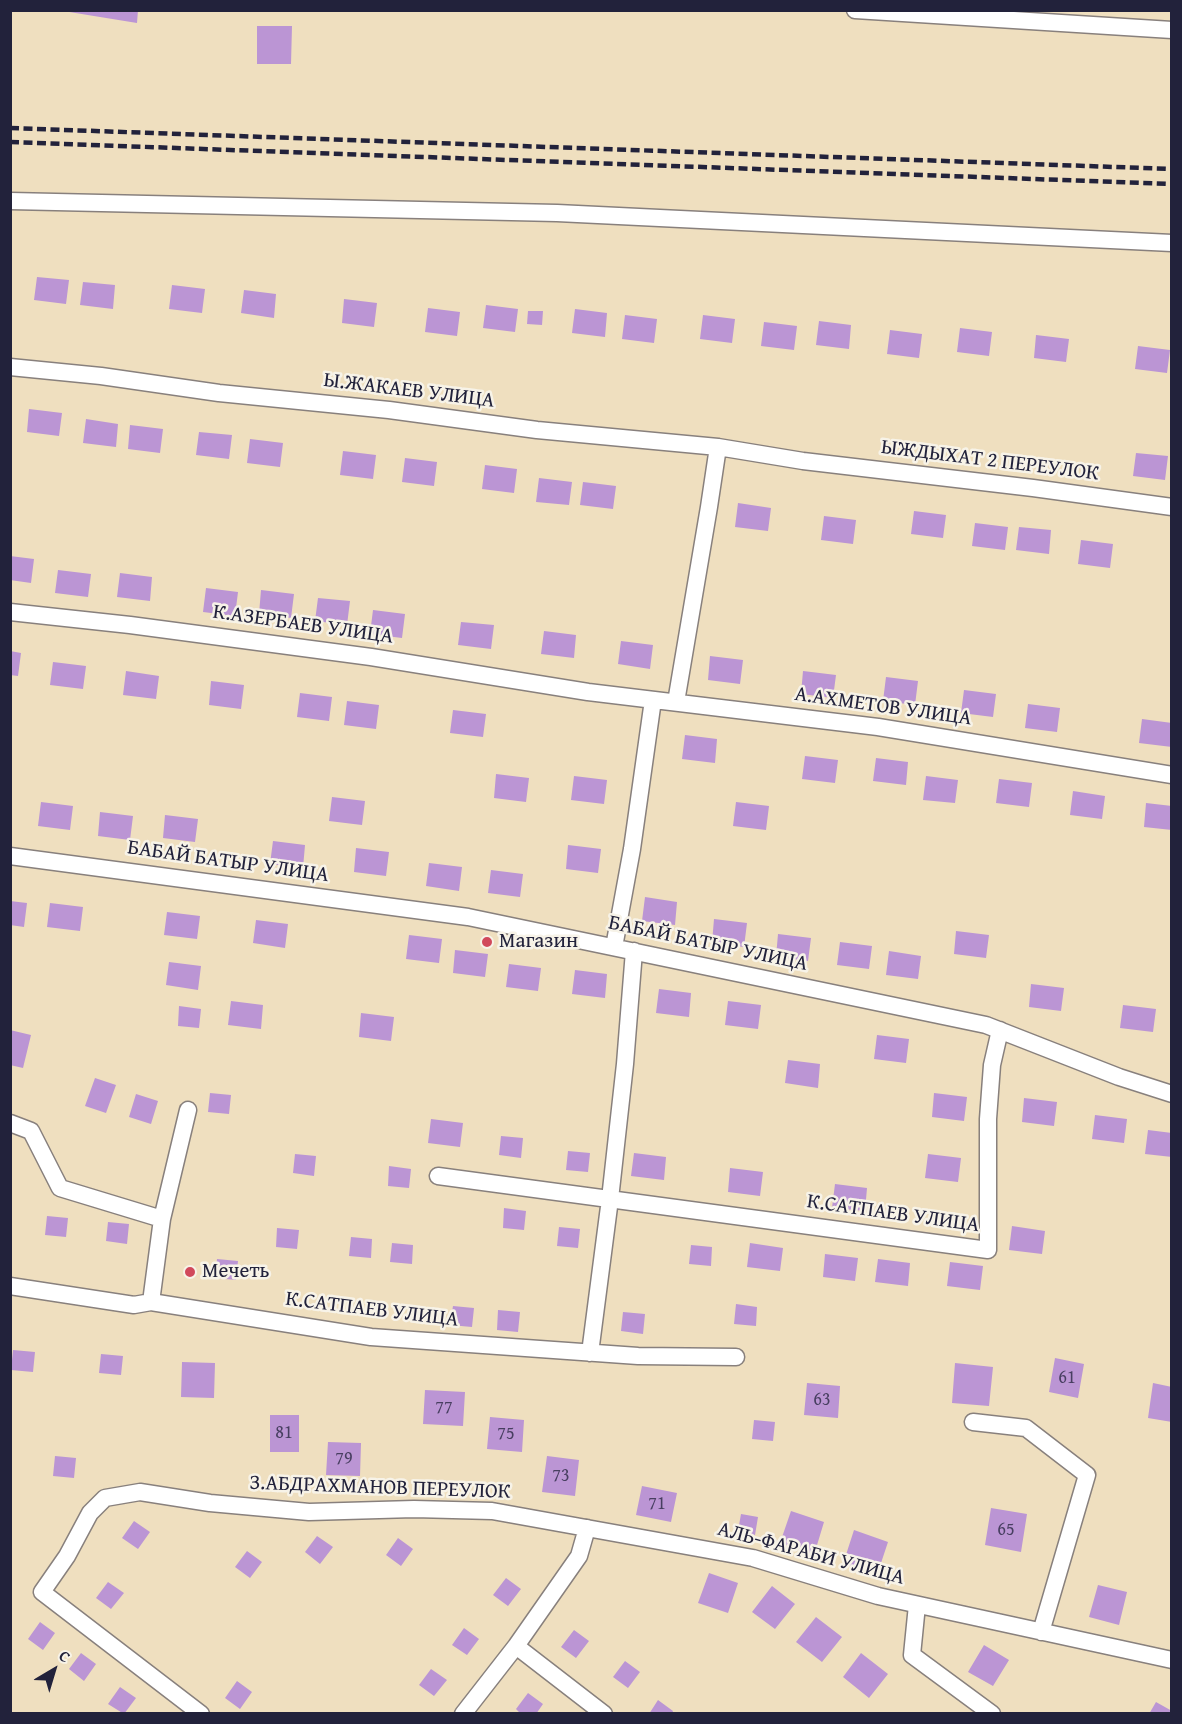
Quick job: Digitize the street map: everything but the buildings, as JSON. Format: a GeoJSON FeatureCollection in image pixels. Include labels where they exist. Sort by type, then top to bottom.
{"type":"FeatureCollection","features":[{"type":"Feature","properties":{"kind":"street"},"geometry":{"type":"LineString","coordinates":[[855,10],[1172,30]]}},
{"type":"Feature","properties":{"kind":"street"},"geometry":{"type":"LineString","coordinates":[[10,201],[557,213],[1172,243]]}},
{"type":"Feature","properties":{"kind":"street","name":"Ы.ЖАКАЕВ УЛИЦА"},"geometry":{"type":"LineString","coordinates":[[10,367],[101,376],[219,393],[389,410],[537,430],[717,447],[803,461]]}},
{"type":"Feature","properties":{"kind":"street"},"geometry":{"type":"LineString","coordinates":[[676,702],[717,447]]}},
{"type":"Feature","properties":{"kind":"street","name":"ЫЖДЫХАТ 2 ПЕРЕУЛОК"},"geometry":{"type":"LineString","coordinates":[[803,461],[1172,507]]}},
{"type":"Feature","properties":{"kind":"street","name":"К.АЗЕРБАЕВ УЛИЦА"},"geometry":{"type":"LineString","coordinates":[[10,612],[130,625],[371,657],[588,692]]}},
{"type":"Feature","properties":{"kind":"street","name":"А.АХМЕТОВ УЛИЦА"},"geometry":{"type":"LineString","coordinates":[[588,692],[878,727],[1172,775]]}},
{"type":"Feature","properties":{"kind":"street"},"geometry":{"type":"LineString","coordinates":[[614,947],[632,849],[653,700]]}},
{"type":"Feature","properties":{"kind":"street","name":"БАБАЙ БАТЫР УЛИЦА"},"geometry":{"type":"LineString","coordinates":[[10,856],[468,917],[986,1025],[1119,1077],[1172,1094]]}},
{"type":"Feature","properties":{"kind":"street"},"geometry":{"type":"LineString","coordinates":[[590,1353],[625,1064],[634,951]]}},
{"type":"Feature","properties":{"kind":"street","name":"К.САТПАЕВ УЛИЦА"},"geometry":{"type":"LineString","coordinates":[[438,1176],[988,1250],[988,1119],[992,1065],[1000,1030]]}},
{"type":"Feature","properties":{"kind":"street"},"geometry":{"type":"LineString","coordinates":[[151,1302],[162,1219],[189,1110]]}},
{"type":"Feature","properties":{"kind":"street"},"geometry":{"type":"LineString","coordinates":[[10,1123],[32,1131],[60,1188],[162,1219]]}},
{"type":"Feature","properties":{"kind":"street","name":"К.САТПАЕВ УЛИЦА"},"geometry":{"type":"LineString","coordinates":[[10,1286],[134,1305],[151,1302],[371,1337],[638,1356],[736,1357]]}},
{"type":"Feature","properties":{"kind":"street"},"geometry":{"type":"LineString","coordinates":[[973,1422],[1026,1428],[1087,1475],[1041,1632]]}},
{"type":"Feature","properties":{"kind":"street","name":"З.АБДРАХМАНОВ ПЕРЕУЛОК"},"geometry":{"type":"LineString","coordinates":[[201,1713],[42,1592],[67,1557],[90,1513],[105,1498],[140,1492],[210,1503],[309,1512],[414,1509],[492,1511],[587,1528]]}},
{"type":"Feature","properties":{"kind":"street"},"geometry":{"type":"LineString","coordinates":[[463,1713],[516,1646],[579,1556],[587,1528]]}},
{"type":"Feature","properties":{"kind":"street","name":"АЛЬ-ФАРАБИ УЛИЦА"},"geometry":{"type":"LineString","coordinates":[[587,1528],[753,1558],[878,1596],[1172,1660]]}},
{"type":"Feature","properties":{"kind":"street","name":"АЛЬ-ФАРАБИ УЛИЦА"},"geometry":{"type":"LineString","coordinates":[[917,1605],[912,1655],[992,1713]]}},
{"type":"Feature","properties":{"kind":"street"},"geometry":{"type":"LineString","coordinates":[[516,1646],[603,1713]]}},
{"type":"Feature","properties":{"kind":"railway"},"geometry":{"type":"LineString","coordinates":[[10,128],[1172,169]]}},
{"type":"Feature","properties":{"kind":"railway"},"geometry":{"type":"LineString","coordinates":[[10,142],[1172,184]]}},
{"type":"Feature","properties":{"kind":"place","name":"Магазин"},"geometry":{"type":"Point","coordinates":[487,942]}},
{"type":"Feature","properties":{"kind":"place","name":"Мечеть"},"geometry":{"type":"Point","coordinates":[190,1272]}}]}
